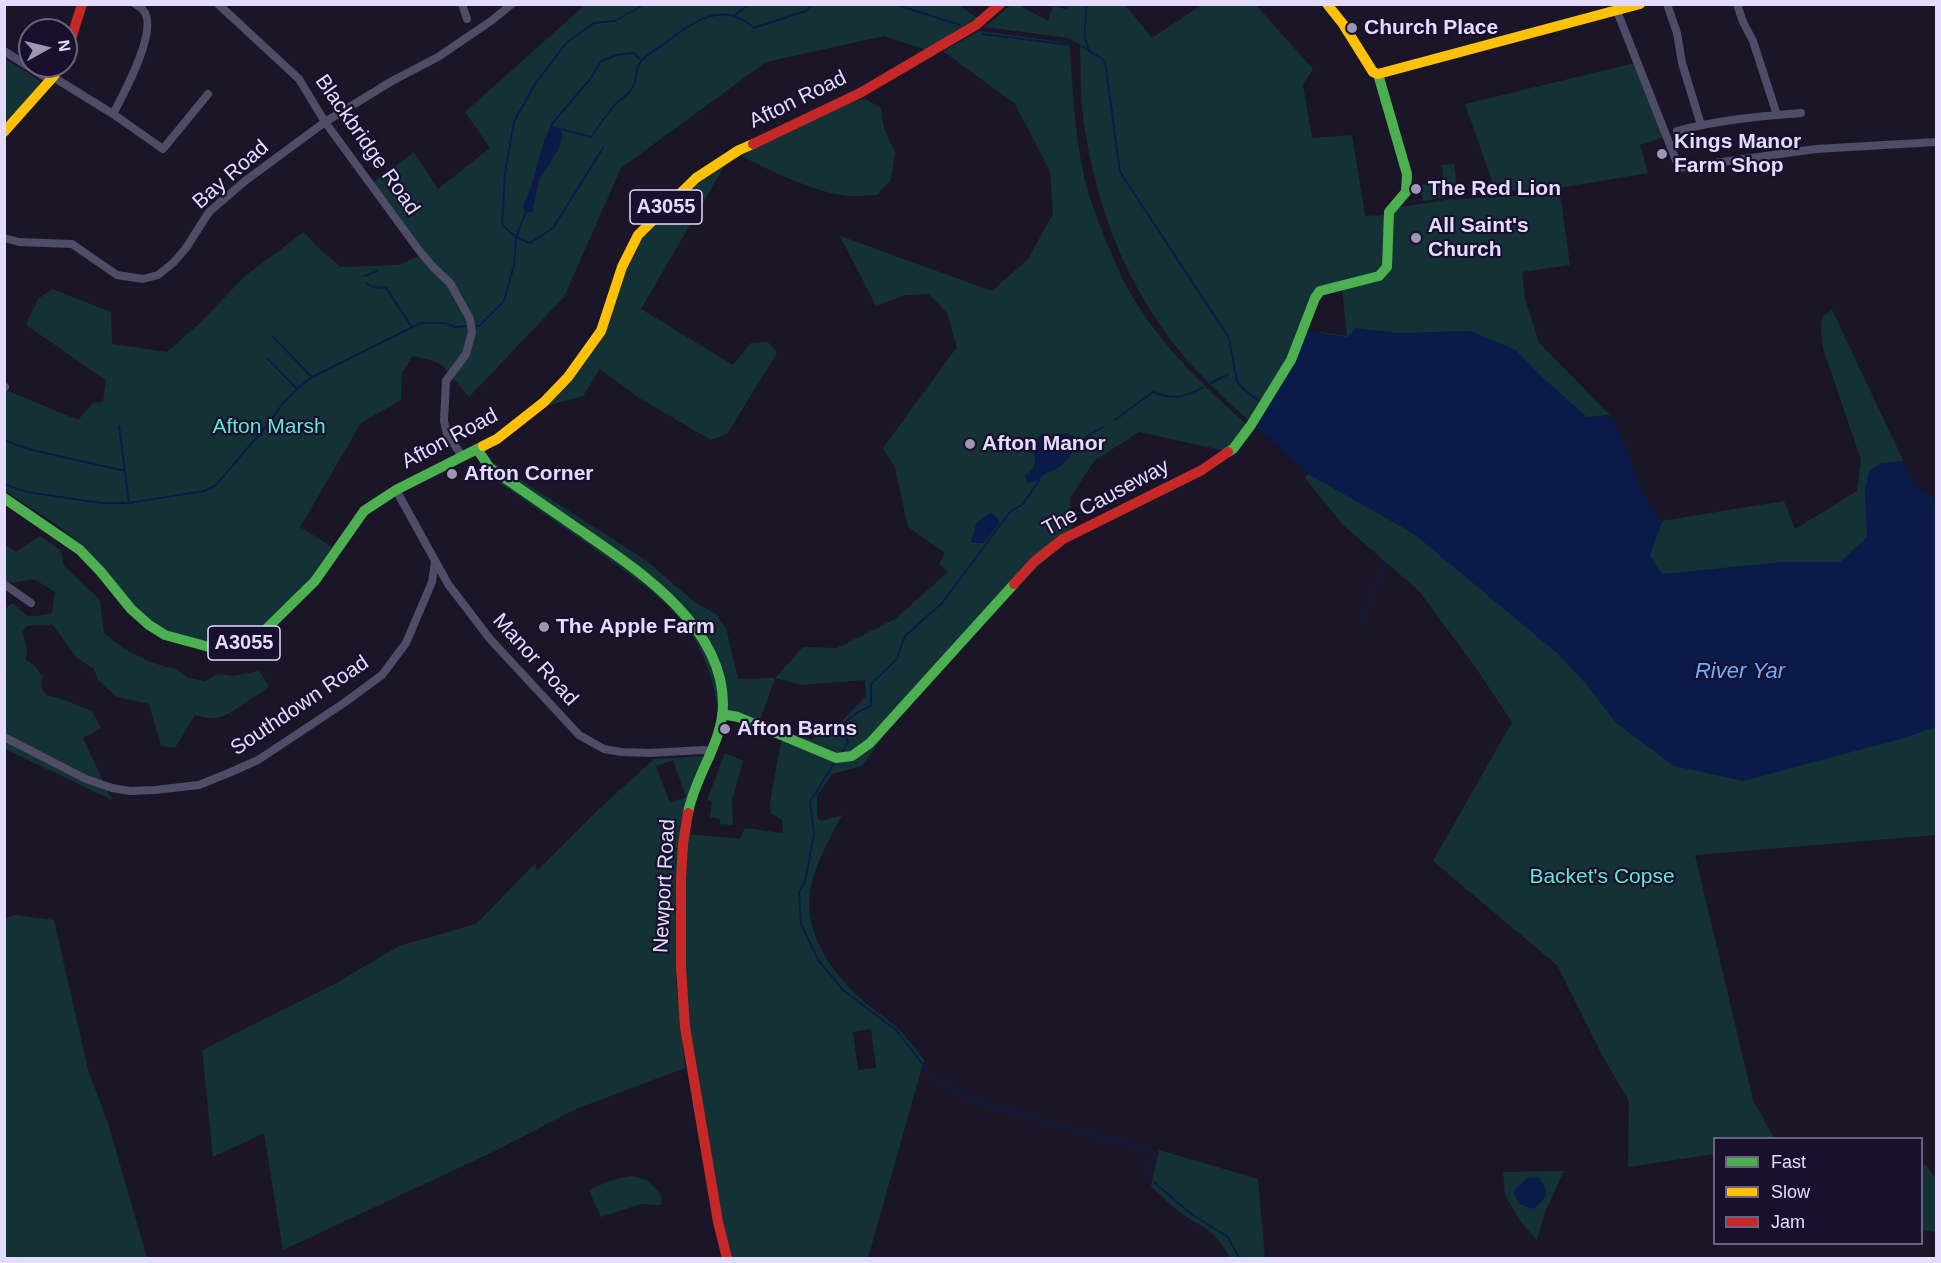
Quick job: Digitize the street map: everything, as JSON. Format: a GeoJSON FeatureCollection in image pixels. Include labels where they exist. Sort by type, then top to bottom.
{"type":"FeatureCollection","features":[{"type":"Feature","properties":{"kind":"main road","name":"Afton Road"},"geometry":{"type":"LineString","coordinates":[[4,498],[80,550],[131,609],[165,635],[208,647],[226,647],[257,638],[315,581],[364,512],[396,490],[477,449],[518,424],[568,377],[601,332],[622,267],[638,235],[696,178],[739,150],[860,93],[976,25],[1000,4]]}},
{"type":"Feature","properties":{"kind":"main road"},"geometry":{"type":"LineString","coordinates":[[1327,4],[1343,24],[1373,72],[1378,74],[1614,9],[1640,4]]}},
{"type":"Feature","properties":{"kind":"main road","name":"The Causeway"},"geometry":{"type":"LineString","coordinates":[[722,714],[738,717],[836,758],[853,757],[863,750],[1048,549],[1063,539],[1167,488],[1233,449],[1254,422],[1296,351],[1315,298],[1320,291],[1379,276],[1385,271],[1388,261],[1388,219],[1391,208],[1406,192],[1406,166],[1378,74]]}},
{"type":"Feature","properties":{"kind":"main road"},"geometry":{"type":"LineString","coordinates":[[4,132],[52,78]]}},
{"type":"Feature","properties":{"kind":"main road","name":"Newport Road"},"geometry":{"type":"LineString","coordinates":[[477,449],[490,468],[639,570],[679,608],[700,633],[722,689],[719,733],[691,798],[684,834],[681,868],[680,976],[690,1067],[717,1218],[727,1258]]}},
{"type":"Feature","properties":{"kind":"street"},"geometry":{"type":"LineString","coordinates":[[113,114],[136,70],[143,50],[147,17],[143,10],[135,4]]}},
{"type":"Feature","properties":{"kind":"street","name":"Blackbridge Road"},"geometry":{"type":"LineString","coordinates":[[218,4],[299,79],[325,122],[418,249],[450,283],[470,319],[472,332],[466,354],[446,381],[445,428],[462,456]]}},
{"type":"Feature","properties":{"kind":"street"},"geometry":{"type":"LineString","coordinates":[[462,4],[467,19]]}},
{"type":"Feature","properties":{"kind":"street","name":"Bay Road"},"geometry":{"type":"LineString","coordinates":[[4,238],[18,242],[72,244],[117,275],[143,279],[158,275],[186,248],[209,212],[244,181],[325,122],[392,81],[438,57],[512,4]]}},
{"type":"Feature","properties":{"kind":"street"},"geometry":{"type":"LineString","coordinates":[[1667,4],[1701,124]]}},
{"type":"Feature","properties":{"kind":"street"},"geometry":{"type":"LineString","coordinates":[[1737,4],[1753,41],[1777,115]]}},
{"type":"Feature","properties":{"kind":"street"},"geometry":{"type":"LineString","coordinates":[[1614,9],[1679,168],[1816,149],[1936,142]]}},
{"type":"Feature","properties":{"kind":"street"},"geometry":{"type":"LineString","coordinates":[[4,51],[18,59]]}},
{"type":"Feature","properties":{"kind":"street"},"geometry":{"type":"LineString","coordinates":[[52,78],[113,114],[163,149],[208,94]]}},
{"type":"Feature","properties":{"kind":"street"},"geometry":{"type":"LineString","coordinates":[[1677,131],[1701,124],[1801,113]]}},
{"type":"Feature","properties":{"kind":"street","name":"Manor Road"},"geometry":{"type":"LineString","coordinates":[[396,490],[448,584],[490,639],[579,735],[604,749],[621,752],[711,751]]}},
{"type":"Feature","properties":{"kind":"street","name":"Southdown Road"},"geometry":{"type":"LineString","coordinates":[[4,737],[86,779],[112,788],[155,790],[199,784],[258,760],[344,703],[381,675],[406,643],[432,582],[435,562]]}},
{"type":"Feature","properties":{"kind":"street"},"geometry":{"type":"LineString","coordinates":[[432,582],[448,584]]}},
{"type":"Feature","properties":{"kind":"street"},"geometry":{"type":"LineString","coordinates":[[4,584],[31,603]]}},
{"type":"Feature","properties":{"kind":"green space","name":"Afton Marsh"},"geometry":{"type":"Polygon","coordinates":[[[957,4],[977,18],[927,50],[884,36],[766,62],[621,168],[564,297],[469,397],[443,366],[435,361],[413,356],[402,372],[401,400],[361,423],[300,527],[332,547],[311,579],[255,633],[243,639],[211,643],[169,631],[153,623],[134,607],[84,546],[57,525],[5,491],[4,389],[78,420],[93,403],[103,402],[106,380],[26,325],[38,299],[52,289],[111,312],[112,344],[167,352],[199,324],[245,276],[304,232],[316,246],[341,267],[398,265],[424,254],[372,183],[414,152],[438,189],[490,148],[465,112],[585,5],[957,4]],[[563,137],[545,138],[533,183],[523,207],[532,212],[539,180],[563,137]]]}},
{"type":"Feature","properties":{"kind":"green space"},"geometry":{"type":"Polygon","coordinates":[[[1011,5],[1019,5],[1048,21],[1053,5],[1067,10],[1069,5],[1125,5],[1152,38],[1202,5],[1256,5],[1313,69],[1303,85],[1312,138],[1352,135],[1365,216],[1385,215],[1382,270],[1320,289],[1297,344],[1250,422],[1207,381],[1177,348],[1152,313],[1125,264],[1105,212],[1090,158],[1082,109],[1080,44],[1069,38],[985,27],[1011,5]]]}},
{"type":"Feature","properties":{"kind":"green space"},"geometry":{"type":"Polygon","coordinates":[[[979,31],[1069,43],[1077,136],[1084,177],[1095,213],[1120,272],[1141,310],[1168,346],[1198,379],[1247,425],[1226,451],[1139,432],[1094,461],[1070,498],[1072,540],[1055,550],[999,605],[893,723],[862,766],[832,774],[817,795],[817,818],[822,821],[842,815],[816,869],[811,888],[809,906],[817,940],[825,956],[848,986],[901,1032],[924,1060],[868,1258],[730,1258],[700,1105],[684,988],[687,834],[740,839],[745,828],[783,833],[782,820],[771,813],[770,802],[783,732],[812,739],[835,728],[866,696],[865,680],[801,685],[775,678],[803,647],[837,648],[895,619],[948,572],[939,564],[945,553],[908,527],[895,468],[883,448],[957,347],[947,313],[929,294],[905,295],[876,306],[840,236],[992,291],[1028,259],[1053,214],[1050,171],[1015,104],[943,51],[979,31]],[[1066,433],[1053,438],[1033,452],[1037,463],[1033,471],[1026,475],[1049,470],[1069,458],[1066,433]],[[871,1029],[853,1032],[858,1070],[876,1068],[871,1029]]]}},
{"type":"Feature","properties":{"kind":"green space"},"geometry":{"type":"Polygon","coordinates":[[[4,58],[18,67],[18,78],[35,78],[40,81],[39,88],[4,124],[4,58]]]}},
{"type":"Feature","properties":{"kind":"green space"},"geometry":{"type":"Polygon","coordinates":[[[1635,63],[1664,137],[1640,145],[1648,173],[1558,188],[1496,192],[1465,104],[1635,63]]]}},
{"type":"Feature","properties":{"kind":"green space"},"geometry":{"type":"Polygon","coordinates":[[[864,98],[881,108],[883,125],[895,153],[891,179],[877,195],[849,196],[823,191],[779,174],[740,155],[796,127],[864,98]]]}},
{"type":"Feature","properties":{"kind":"green space"},"geometry":{"type":"Polygon","coordinates":[[[1454,164],[1458,195],[1423,201],[1420,185],[1444,182],[1442,165],[1454,164]]]}},
{"type":"Feature","properties":{"kind":"green space"},"geometry":{"type":"Polygon","coordinates":[[[725,165],[641,309],[733,365],[751,343],[768,342],[777,353],[727,434],[711,440],[639,398],[600,369],[583,396],[546,406],[570,380],[642,236],[697,181],[725,165]]]}},
{"type":"Feature","properties":{"kind":"green space"},"geometry":{"type":"Polygon","coordinates":[[[1560,193],[1570,265],[1522,272],[1525,299],[1539,343],[1610,415],[1618,429],[1647,502],[1662,521],[1784,501],[1795,529],[1857,491],[1861,460],[1823,348],[1822,317],[1832,310],[1911,477],[1920,491],[1936,499],[1889,509],[1786,659],[1301,346],[1320,332],[1347,336],[1342,288],[1380,279],[1390,217],[1395,208],[1446,200],[1560,193]]]}},
{"type":"Feature","properties":{"kind":"green space"},"geometry":{"type":"Polygon","coordinates":[[[494,463],[644,559],[696,603],[716,614],[726,628],[738,679],[775,678],[759,723],[718,708],[709,672],[698,646],[687,627],[668,606],[614,563],[481,471],[494,463]]]}},
{"type":"Feature","properties":{"kind":"green space","name":"Backet's Copse"},"geometry":{"type":"Polygon","coordinates":[[[1331,473],[1936,690],[1936,835],[1695,855],[1753,1100],[1773,1137],[1713,1137],[1713,1154],[1628,1167],[1629,1101],[1602,1055],[1557,965],[1433,861],[1512,722],[1474,665],[1419,591],[1342,524],[1305,478],[1308,474],[1331,473]]]}},
{"type":"Feature","properties":{"kind":"green space"},"geometry":{"type":"Polygon","coordinates":[[[40,536],[61,551],[64,566],[100,600],[104,633],[123,648],[148,661],[177,669],[188,678],[205,681],[217,674],[234,676],[259,671],[269,686],[224,716],[212,718],[195,715],[175,748],[161,746],[149,704],[117,697],[98,680],[94,669],[77,658],[52,624],[26,626],[22,632],[27,649],[26,660],[35,666],[43,677],[41,686],[46,695],[92,711],[101,728],[83,738],[112,800],[5,749],[6,608],[13,603],[23,613],[30,616],[52,613],[55,592],[34,579],[10,583],[5,581],[5,545],[16,552],[40,536]]]}},
{"type":"Feature","properties":{"kind":"green space"},"geometry":{"type":"Polygon","coordinates":[[[725,753],[743,761],[732,800],[733,825],[720,824],[720,819],[710,817],[712,801],[707,800],[725,753]]]}},
{"type":"Feature","properties":{"kind":"green space"},"geometry":{"type":"Polygon","coordinates":[[[704,756],[678,861],[676,981],[685,1068],[576,1109],[497,1150],[283,1250],[264,1133],[213,1157],[202,1050],[333,985],[399,946],[476,924],[535,864],[537,871],[600,808],[654,759],[704,756]],[[673,760],[656,766],[670,803],[686,797],[673,760]]]}},
{"type":"Feature","properties":{"kind":"green space"},"geometry":{"type":"Polygon","coordinates":[[[15,915],[54,920],[88,1070],[108,1123],[147,1258],[5,1258],[4,918],[15,915]]]}},
{"type":"Feature","properties":{"kind":"green space"},"geometry":{"type":"Polygon","coordinates":[[[1159,1150],[1258,1179],[1265,1258],[1231,1258],[1221,1242],[1210,1232],[1180,1212],[1151,1187],[1159,1150]]]}},
{"type":"Feature","properties":{"kind":"green space"},"geometry":{"type":"Polygon","coordinates":[[[1923,1164],[1936,1179],[1936,1232],[1923,1230],[1923,1164]]]}},
{"type":"Feature","properties":{"kind":"green space"},"geometry":{"type":"Polygon","coordinates":[[[1564,1171],[1545,1212],[1537,1240],[1522,1223],[1505,1195],[1503,1172],[1564,1171]]]}},
{"type":"Feature","properties":{"kind":"green space"},"geometry":{"type":"Polygon","coordinates":[[[629,1176],[640,1178],[653,1185],[662,1198],[661,1205],[641,1204],[601,1217],[589,1190],[609,1181],[629,1176]]]}},
{"type":"Feature","properties":{"kind":"water"},"geometry":{"type":"Polygon","coordinates":[[[551,125],[561,129],[561,142],[539,180],[532,212],[526,212],[523,207],[551,125]]]}},
{"type":"Feature","properties":{"kind":"water","name":"River Yar"},"geometry":{"type":"Polygon","coordinates":[[[1356,328],[1399,333],[1470,331],[1516,350],[1587,417],[1610,415],[1618,429],[1647,502],[1662,521],[1650,556],[1662,574],[1782,562],[1840,562],[1867,537],[1865,492],[1869,471],[1881,463],[1904,461],[1915,484],[1936,499],[1936,727],[1904,738],[1743,781],[1674,766],[1616,723],[1586,684],[1558,654],[1414,534],[1308,474],[1254,425],[1306,331],[1347,337],[1356,328]]]}},
{"type":"Feature","properties":{"kind":"water"},"geometry":{"type":"Polygon","coordinates":[[[1066,433],[1081,440],[1069,458],[1039,481],[1027,483],[1025,475],[1030,472],[1035,462],[1033,445],[1041,434],[1053,438],[1066,433]]]}},
{"type":"Feature","properties":{"kind":"water"},"geometry":{"type":"Polygon","coordinates":[[[991,512],[999,519],[999,524],[984,543],[972,543],[976,523],[991,512]]]}},
{"type":"Feature","properties":{"kind":"water"},"geometry":{"type":"Polygon","coordinates":[[[1538,1177],[1545,1186],[1545,1198],[1533,1209],[1519,1204],[1513,1191],[1527,1178],[1538,1177]]]}},
{"type":"Feature","properties":{"kind":"waterway"},"geometry":{"type":"LineString","coordinates":[[603,148],[553,228],[530,243],[516,237],[502,225],[505,173],[514,122],[535,84],[567,42],[594,23],[615,21],[645,4]]}},
{"type":"Feature","properties":{"kind":"waterway"},"geometry":{"type":"LineString","coordinates":[[735,15],[749,4]]}},
{"type":"Feature","properties":{"kind":"waterway"},"geometry":{"type":"LineString","coordinates":[[561,129],[591,137],[615,105],[630,91],[640,62],[698,21],[709,17],[731,15],[754,28],[806,11],[813,4]]}},
{"type":"Feature","properties":{"kind":"waterway"},"geometry":{"type":"LineString","coordinates":[[894,4],[960,25]]}},
{"type":"Feature","properties":{"kind":"waterway"},"geometry":{"type":"LineString","coordinates":[[1086,4],[1085,33],[1089,49]]}},
{"type":"Feature","properties":{"kind":"waterway"},"geometry":{"type":"LineString","coordinates":[[983,34],[1072,45]]}},
{"type":"Feature","properties":{"kind":"waterway"},"geometry":{"type":"LineString","coordinates":[[1082,46],[1105,61],[1120,172],[1229,338],[1237,382],[1261,402]]}},
{"type":"Feature","properties":{"kind":"waterway"},"geometry":{"type":"LineString","coordinates":[[551,125],[591,78],[601,61],[617,55],[634,53],[641,60]]}},
{"type":"Feature","properties":{"kind":"waterway"},"geometry":{"type":"LineString","coordinates":[[474,326],[479,326],[504,301],[514,265],[516,237],[526,212]]}},
{"type":"Feature","properties":{"kind":"waterway"},"geometry":{"type":"LineString","coordinates":[[365,276],[378,271]]}},
{"type":"Feature","properties":{"kind":"waterway"},"geometry":{"type":"LineString","coordinates":[[366,283],[373,287],[386,288],[411,326]]}},
{"type":"Feature","properties":{"kind":"waterway"},"geometry":{"type":"LineString","coordinates":[[4,484],[27,492],[101,503],[129,503],[204,491],[216,485],[284,402],[312,377],[421,323],[445,323],[455,327],[468,326]]}},
{"type":"Feature","properties":{"kind":"waterway"},"geometry":{"type":"LineString","coordinates":[[272,336],[312,377]]}},
{"type":"Feature","properties":{"kind":"waterway"},"geometry":{"type":"LineString","coordinates":[[267,358],[296,388]]}},
{"type":"Feature","properties":{"kind":"waterway"},"geometry":{"type":"LineString","coordinates":[[1211,383],[1228,374]]}},
{"type":"Feature","properties":{"kind":"waterway"},"geometry":{"type":"LineString","coordinates":[[1115,420],[1153,392],[1179,397],[1203,387]]}},
{"type":"Feature","properties":{"kind":"waterway"},"geometry":{"type":"LineString","coordinates":[[119,426],[129,503]]}},
{"type":"Feature","properties":{"kind":"waterway"},"geometry":{"type":"LineString","coordinates":[[1081,440],[1103,427]]}},
{"type":"Feature","properties":{"kind":"waterway"},"geometry":{"type":"LineString","coordinates":[[4,440],[28,449],[125,471]]}},
{"type":"Feature","properties":{"kind":"waterway"},"geometry":{"type":"LineString","coordinates":[[841,754],[848,743],[843,724],[858,712],[871,706],[871,684],[897,659],[905,636],[942,603],[1010,512],[1023,504],[1039,481]]}},
{"type":"Feature","properties":{"kind":"waterway"},"geometry":{"type":"LineString","coordinates":[[1360,625],[1384,565]]}},
{"type":"Feature","properties":{"kind":"waterway"},"geometry":{"type":"LineString","coordinates":[[835,762],[810,802],[814,834],[805,882],[799,892],[801,924],[818,960],[843,990],[896,1030],[927,1072],[960,1095],[980,1103],[1155,1152],[1149,1176]]}},
{"type":"Feature","properties":{"kind":"waterway"},"geometry":{"type":"LineString","coordinates":[[1154,1182],[1191,1214],[1228,1237],[1239,1258]]}},
{"type":"Feature","properties":{"kind":"traffic: fast"},"geometry":{"type":"LineString","coordinates":[[1228,452],[1233,449],[1251,425],[1291,360],[1315,298],[1320,291],[1379,276],[1387,267],[1389,212],[1406,192],[1407,174],[1378,74]]}},
{"type":"Feature","properties":{"kind":"traffic: fast"},"geometry":{"type":"LineString","coordinates":[[4,498],[80,550],[131,609],[149,625],[165,635],[209,647],[226,647],[257,638],[315,581],[364,511],[396,490],[483,446]]}},
{"type":"Feature","properties":{"kind":"traffic: fast"},"geometry":{"type":"LineString","coordinates":[[477,449],[490,468],[649,580],[692,624],[708,648],[719,675],[723,704],[722,718],[714,746],[696,785],[688,813]]}},
{"type":"Feature","properties":{"kind":"traffic: fast"},"geometry":{"type":"LineString","coordinates":[[722,714],[738,717],[836,758],[852,756],[870,743],[1014,584]]}},
{"type":"Feature","properties":{"kind":"traffic: slow"},"geometry":{"type":"LineString","coordinates":[[1327,4],[1343,24],[1373,72],[1378,74]]}},
{"type":"Feature","properties":{"kind":"traffic: slow"},"geometry":{"type":"LineString","coordinates":[[1378,74],[1640,4]]}},
{"type":"Feature","properties":{"kind":"traffic: slow"},"geometry":{"type":"LineString","coordinates":[[4,132],[52,78]]}},
{"type":"Feature","properties":{"kind":"traffic: slow"},"geometry":{"type":"LineString","coordinates":[[483,446],[497,439],[544,402],[568,377],[601,331],[622,267],[638,235],[696,178],[739,150],[753,144]]}},
{"type":"Feature","properties":{"kind":"traffic: jam"},"geometry":{"type":"LineString","coordinates":[[78,18],[82,4]]}},
{"type":"Feature","properties":{"kind":"traffic: jam"},"geometry":{"type":"LineString","coordinates":[[753,144],[860,93],[976,25],[1000,4]]}},
{"type":"Feature","properties":{"kind":"traffic: jam"},"geometry":{"type":"LineString","coordinates":[[1014,584],[1034,562],[1063,539],[1202,470],[1228,452]]}},
{"type":"Feature","properties":{"kind":"traffic: jam"},"geometry":{"type":"LineString","coordinates":[[688,813],[681,880],[681,968],[685,1027],[718,1222],[727,1258]]}},
{"type":"Feature","properties":{"kind":"place","name":"Church Place"},"geometry":{"type":"Point","coordinates":[1352,28]}},
{"type":"Feature","properties":{"kind":"place","name":"Kings Manor Farm Shop"},"geometry":{"type":"Point","coordinates":[1662,154]}},
{"type":"Feature","properties":{"kind":"place","name":"The Red Lion"},"geometry":{"type":"Point","coordinates":[1416,189]}},
{"type":"Feature","properties":{"kind":"place","name":"All Saint's Church"},"geometry":{"type":"Point","coordinates":[1416,238]}},
{"type":"Feature","properties":{"kind":"place","name":"Afton Manor"},"geometry":{"type":"Point","coordinates":[970,444]}},
{"type":"Feature","properties":{"kind":"place","name":"Afton Corner"},"geometry":{"type":"Point","coordinates":[452,474]}},
{"type":"Feature","properties":{"kind":"place","name":"The Apple Farm"},"geometry":{"type":"Point","coordinates":[544,627]}},
{"type":"Feature","properties":{"kind":"place","name":"Afton Barns"},"geometry":{"type":"Point","coordinates":[725,729]}}]}
